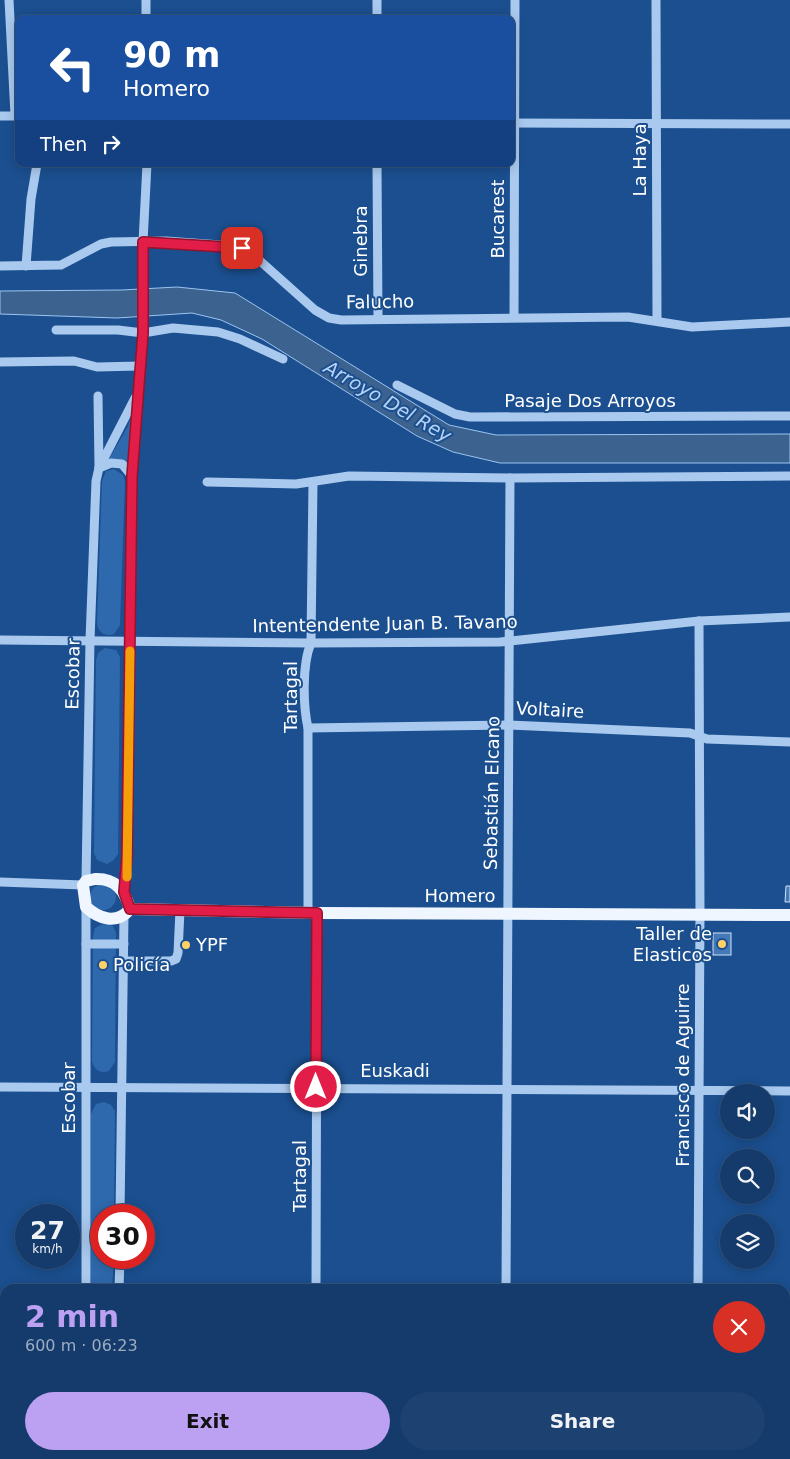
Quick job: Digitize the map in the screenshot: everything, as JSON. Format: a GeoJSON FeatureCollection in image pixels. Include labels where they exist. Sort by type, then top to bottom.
{"type":"FeatureCollection","features":[{"type":"Feature","properties":{"kind":"main road"},"geometry":{"type":"LineString","coordinates":[[95,879],[109,880],[124,892],[127,912],[113,919],[95,915],[86,907],[85,883],[95,879]]}},
{"type":"Feature","properties":{"kind":"main road","name":"Homero"},"geometry":{"type":"LineString","coordinates":[[127,912],[180,910],[312,913],[790,915]]}},
{"type":"Feature","properties":{"kind":"street"},"geometry":{"type":"LineString","coordinates":[[9,0],[15,87]]}},
{"type":"Feature","properties":{"kind":"street"},"geometry":{"type":"LineString","coordinates":[[146,0],[146,15]]}},
{"type":"Feature","properties":{"kind":"street"},"geometry":{"type":"LineString","coordinates":[[377,0],[377,15]]}},
{"type":"Feature","properties":{"kind":"street","name":"Bucarest"},"geometry":{"type":"LineString","coordinates":[[514,0],[514,15]]}},
{"type":"Feature","properties":{"kind":"street","name":"La Haya"},"geometry":{"type":"LineString","coordinates":[[656,0],[657,320]]}},
{"type":"Feature","properties":{"kind":"street"},"geometry":{"type":"LineString","coordinates":[[0,116],[15,116]]}},
{"type":"Feature","properties":{"kind":"street"},"geometry":{"type":"LineString","coordinates":[[515,123],[790,124]]}},
{"type":"Feature","properties":{"kind":"street"},"geometry":{"type":"LineString","coordinates":[[26,266],[31,200],[36,167]]}},
{"type":"Feature","properties":{"kind":"street","name":"Escobar"},"geometry":{"type":"LineString","coordinates":[[124,892],[127,866],[132,476],[143,330],[143,242],[146,167]]}},
{"type":"Feature","properties":{"kind":"street","name":"Ginebra"},"geometry":{"type":"LineString","coordinates":[[377,167],[378,318]]}},
{"type":"Feature","properties":{"kind":"street","name":"Bucarest"},"geometry":{"type":"LineString","coordinates":[[513,167],[514,318]]}},
{"type":"Feature","properties":{"kind":"street","name":"Falucho"},"geometry":{"type":"LineString","coordinates":[[0,266],[61,265],[101,244],[111,242],[242,248],[315,310],[329,318],[341,320],[378,318],[628,318],[657,320],[692,327],[790,322]]}},
{"type":"Feature","properties":{"kind":"street"},"geometry":{"type":"LineString","coordinates":[[56,330],[173,328],[218,332],[240,338],[283,359]]}},
{"type":"Feature","properties":{"kind":"street"},"geometry":{"type":"LineString","coordinates":[[0,362],[74,361],[97,367],[140,366]]}},
{"type":"Feature","properties":{"kind":"street","name":"Pasaje Dos Arroyos"},"geometry":{"type":"LineString","coordinates":[[397,385],[455,414],[470,417],[790,416]]}},
{"type":"Feature","properties":{"kind":"street","name":"Escobar"},"geometry":{"type":"LineString","coordinates":[[99,468],[137,393]]}},
{"type":"Feature","properties":{"kind":"street","name":"Escobar"},"geometry":{"type":"LineString","coordinates":[[85,883],[90,640],[96,481],[99,468],[98,396]]}},
{"type":"Feature","properties":{"kind":"street"},"geometry":{"type":"LineString","coordinates":[[99,468],[111,463],[122,464],[132,476]]}},
{"type":"Feature","properties":{"kind":"street"},"geometry":{"type":"LineString","coordinates":[[208,482],[296,484],[350,476],[510,478],[790,476]]}},
{"type":"Feature","properties":{"kind":"street","name":"Sebastián Elcano"},"geometry":{"type":"LineString","coordinates":[[506,1284],[505,1088],[511,640],[510,478]]}},
{"type":"Feature","properties":{"kind":"street","name":"Tartagal"},"geometry":{"type":"LineString","coordinates":[[313,482],[311,643],[306,655],[305,717],[308,728],[316,1087],[316,1284]]}},
{"type":"Feature","properties":{"kind":"street","name":"Intentendente Juan B. Tavano"},"geometry":{"type":"LineString","coordinates":[[0,640],[311,643],[511,640],[699,622],[790,617]]}},
{"type":"Feature","properties":{"kind":"street","name":"Francisco de Aguirre"},"geometry":{"type":"LineString","coordinates":[[698,1284],[699,622]]}},
{"type":"Feature","properties":{"kind":"street","name":"Voltaire"},"geometry":{"type":"LineString","coordinates":[[308,728],[509,725],[690,733],[707,739],[790,742]]}},
{"type":"Feature","properties":{"kind":"street"},"geometry":{"type":"LineString","coordinates":[[0,882],[85,883]]}},
{"type":"Feature","properties":{"kind":"street","name":"Escobar"},"geometry":{"type":"LineString","coordinates":[[86,907],[86,1284]]}},
{"type":"Feature","properties":{"kind":"street"},"geometry":{"type":"LineString","coordinates":[[123,961],[171,961],[176,959],[178,953],[180,910]]}},
{"type":"Feature","properties":{"kind":"street"},"geometry":{"type":"LineString","coordinates":[[120,1204],[123,961],[127,912]]}},
{"type":"Feature","properties":{"kind":"street"},"geometry":{"type":"LineString","coordinates":[[86,944],[124,944]]}},
{"type":"Feature","properties":{"kind":"street","name":"Euskadi"},"geometry":{"type":"LineString","coordinates":[[0,1086],[790,1091]]}},
{"type":"Feature","properties":{"kind":"street"},"geometry":{"type":"LineString","coordinates":[[119,1284],[120,1269]]}},
{"type":"Feature","properties":{"kind":"shaded area"},"geometry":{"type":"Polygon","coordinates":[[[133,411],[129,467],[109,459],[128,426],[133,411]]]}},
{"type":"Feature","properties":{"kind":"shaded area"},"geometry":{"type":"Polygon","coordinates":[[[114,469],[123,475],[125,482],[120,625],[114,634],[105,635],[97,624],[102,481],[106,471],[114,469]]]}},
{"type":"Feature","properties":{"kind":"shaded area"},"geometry":{"type":"Polygon","coordinates":[[[105,648],[116,650],[120,657],[118,854],[114,860],[107,864],[97,860],[94,853],[96,660],[98,653],[105,648]]]}},
{"type":"Feature","properties":{"kind":"shaded area"},"geometry":{"type":"Polygon","coordinates":[[[103,884],[112,888],[116,897],[112,906],[103,910],[94,906],[90,897],[94,888],[103,884]]]}},
{"type":"Feature","properties":{"kind":"shaded area"},"geometry":{"type":"Polygon","coordinates":[[[105,923],[113,926],[116,933],[115,1062],[109,1071],[100,1072],[92,1061],[93,936],[95,928],[105,923]]]}},
{"type":"Feature","properties":{"kind":"shaded area"},"geometry":{"type":"Polygon","coordinates":[[[104,1102],[111,1105],[115,1111],[114,1204],[91,1204],[91,1114],[96,1104],[104,1102]]]}},
{"type":"Feature","properties":{"kind":"shaded area"},"geometry":{"type":"Polygon","coordinates":[[[91,1269],[113,1269],[112,1284],[91,1284],[91,1269]]]}},
{"type":"Feature","properties":{"kind":"water","name":"Arroyo Del Rey"},"geometry":{"type":"Polygon","coordinates":[[[177,287],[235,293],[449,425],[496,435],[790,434],[790,463],[500,463],[453,452],[417,436],[262,339],[221,320],[192,313],[117,318],[0,314],[0,291],[122,290],[177,287]]]}},
{"type":"Feature","properties":{"kind":"building"},"geometry":{"type":"Polygon","coordinates":[[[786,886],[790,886],[790,902],[785,902],[786,886]]]}},
{"type":"Feature","properties":{"kind":"building","name":"Taller de Elasticos"},"geometry":{"type":"Polygon","coordinates":[[[713,933],[731,933],[731,955],[713,955],[713,933]]]}},
{"type":"Feature","properties":{"kind":"slow traffic"},"geometry":{"type":"LineString","coordinates":[[127,877],[130,651]]}},
{"type":"Feature","properties":{"kind":"place","name":"Taller de Elasticos"},"geometry":{"type":"Point","coordinates":[722,944]}},
{"type":"Feature","properties":{"kind":"place","name":"YPF"},"geometry":{"type":"Point","coordinates":[186,945]}},
{"type":"Feature","properties":{"kind":"place","name":"Policía"},"geometry":{"type":"Point","coordinates":[103,965]}},
{"type":"Feature","properties":{"kind":"route"},"geometry":{"type":"LineString","coordinates":[[242,248],[166,241],[143,242],[143,333],[132,476],[127,875],[124,892],[130,909],[317,913],[316,1087]]}}]}
